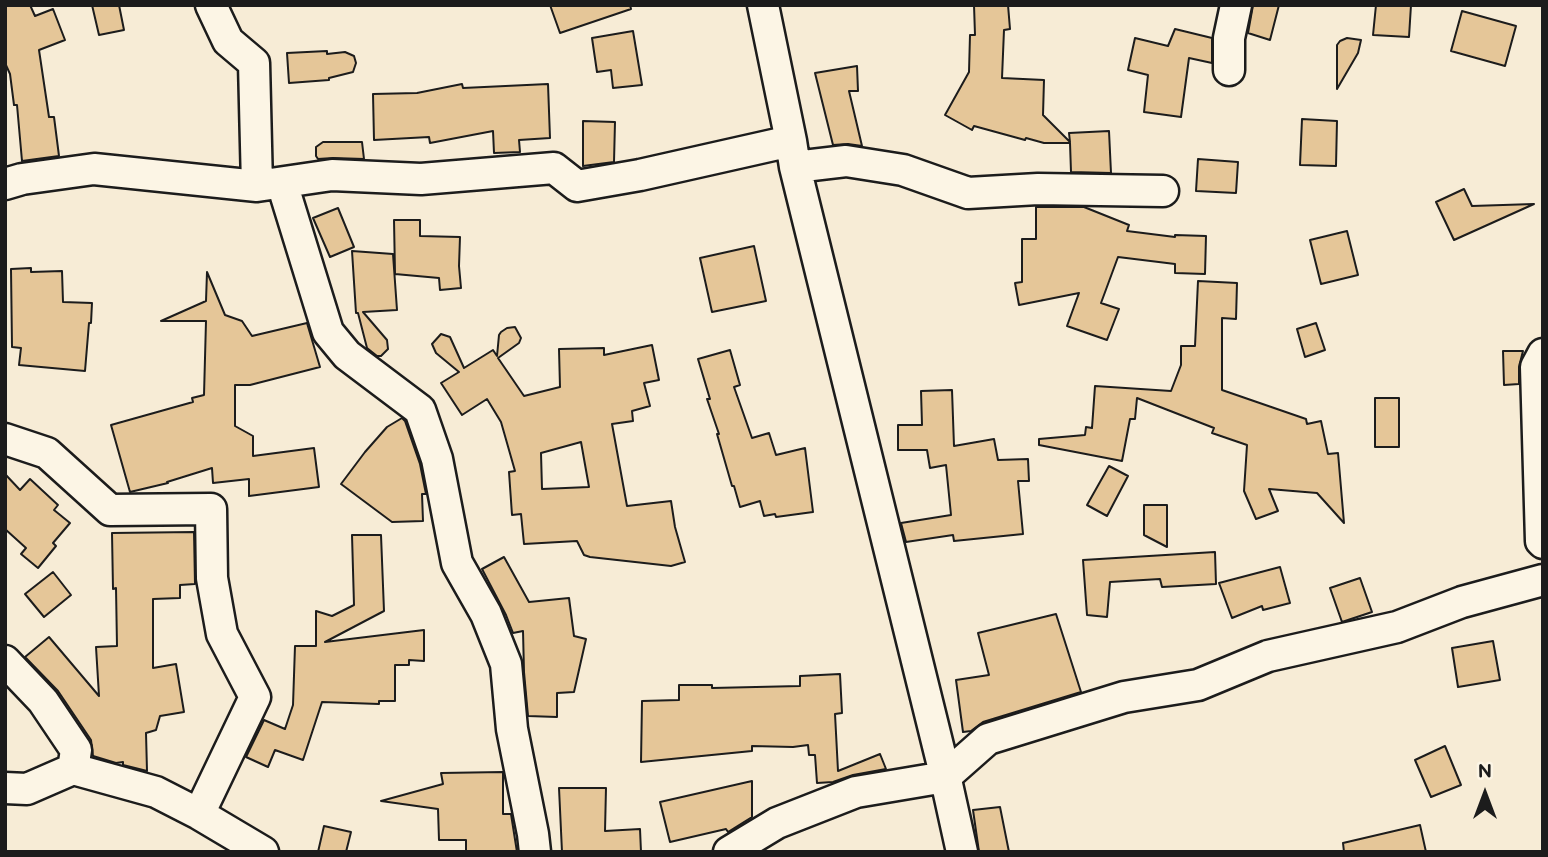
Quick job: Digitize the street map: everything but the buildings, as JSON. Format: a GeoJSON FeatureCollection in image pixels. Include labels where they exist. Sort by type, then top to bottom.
{"type":"FeatureCollection","features":[{"type":"Feature","properties":{"kind":"street"},"geometry":{"type":"LineString","coordinates":[[211,5],[228,41],[254,63],[270,185],[328,332],[347,355],[420,410],[437,458],[457,563],[486,614],[506,664],[512,729],[535,852]]}},
{"type":"Feature","properties":{"kind":"street"},"geometry":{"type":"LineString","coordinates":[[763,5],[793,154],[962,852]]}},
{"type":"Feature","properties":{"kind":"street"},"geometry":{"type":"LineString","coordinates":[[1229,70],[1229,38],[1236,5]]}},
{"type":"Feature","properties":{"kind":"street"},"geometry":{"type":"LineString","coordinates":[[5,184],[22,179],[94,169],[270,185],[332,175],[421,179],[554,168],[577,186],[793,154],[903,170],[968,193],[1038,190],[1163,191]]}},
{"type":"Feature","properties":{"kind":"street"},"geometry":{"type":"LineString","coordinates":[[1543,354],[1536,367],[1543,543]]}},
{"type":"Feature","properties":{"kind":"street"},"geometry":{"type":"LineString","coordinates":[[5,439],[47,453],[110,510],[211,509],[212,578],[222,634],[255,697],[198,814]]}},
{"type":"Feature","properties":{"kind":"street"},"geometry":{"type":"LineString","coordinates":[[729,852],[777,823],[856,792],[945,777],[988,739],[1124,697],[1198,685],[1268,656],[1397,627],[1462,602],[1543,580]]}},
{"type":"Feature","properties":{"kind":"street"},"geometry":{"type":"LineString","coordinates":[[5,660],[43,701],[76,750],[73,769]]}},
{"type":"Feature","properties":{"kind":"street"},"geometry":{"type":"LineString","coordinates":[[5,788],[27,789],[73,769],[156,792],[263,852]]}}]}
